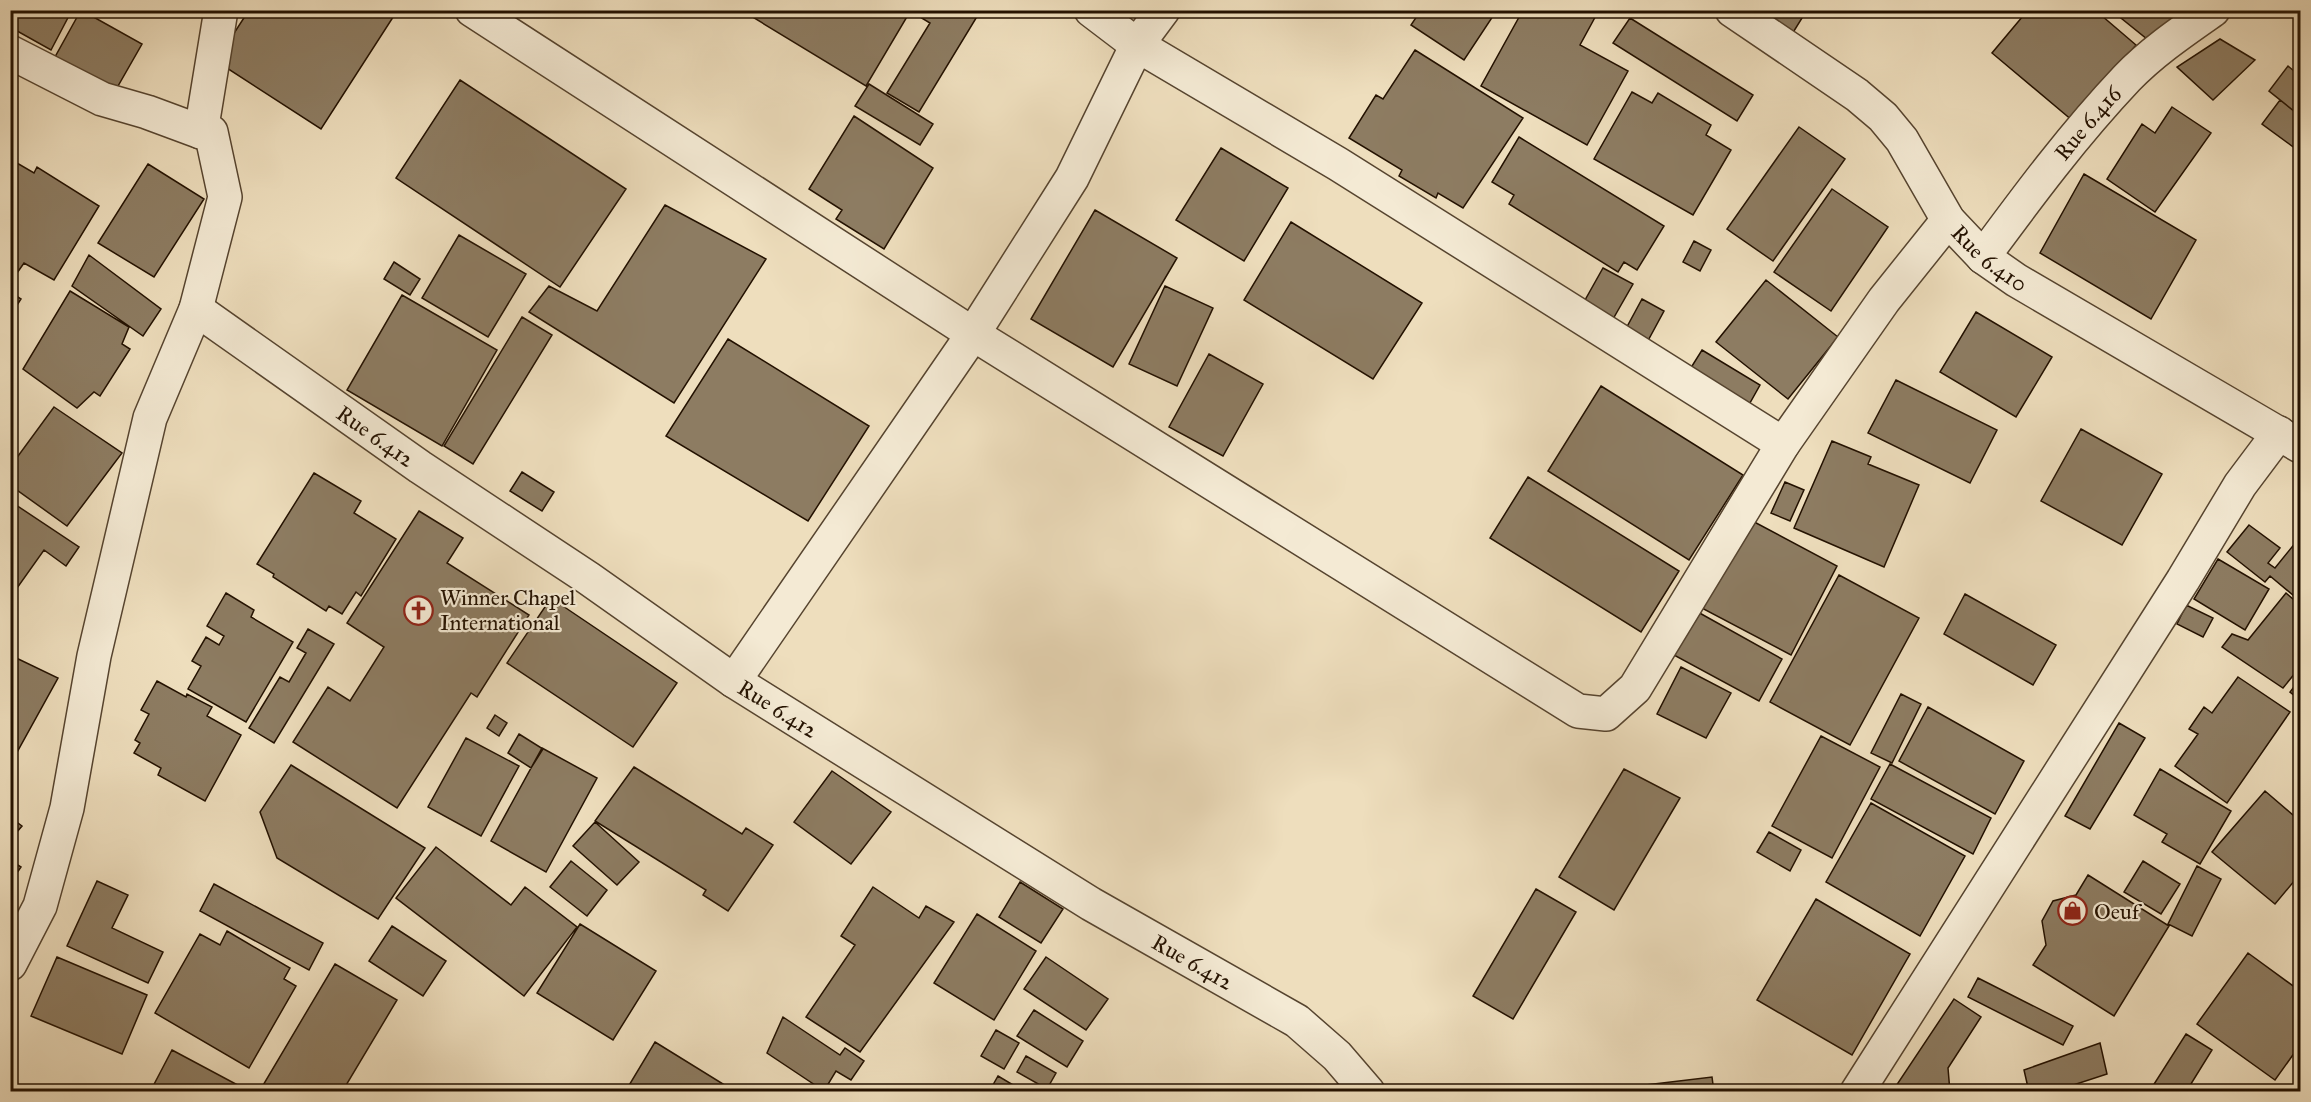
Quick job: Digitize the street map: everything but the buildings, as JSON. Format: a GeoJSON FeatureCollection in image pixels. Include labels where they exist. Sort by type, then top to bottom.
{"type":"FeatureCollection","features":[{"type":"Feature","properties":{"kind":"street"},"geometry":{"type":"LineString","coordinates":[[201,132],[221,10]]}},
{"type":"Feature","properties":{"kind":"street"},"geometry":{"type":"LineString","coordinates":[[472,10],[973,334],[1578,711],[1606,714],[1635,688],[1783,444],[1884,300],[1948,220]]}},
{"type":"Feature","properties":{"kind":"street"},"geometry":{"type":"LineString","coordinates":[[1091,10],[1137,45],[1338,164],[1783,444]]}},
{"type":"Feature","properties":{"kind":"street"},"geometry":{"type":"LineString","coordinates":[[734,681],[973,334],[1072,178],[1137,45],[1163,10]]}},
{"type":"Feature","properties":{"kind":"street","name":"Rue 6.410"},"geometry":{"type":"LineString","coordinates":[[1732,10],[1857,95],[1882,117],[1902,140],[1948,220],[1983,257],[2016,280],[2290,440]]}},
{"type":"Feature","properties":{"kind":"street","name":"Rue 6.416"},"geometry":{"type":"LineString","coordinates":[[1983,257],[2127,77],[2165,44],[2213,10]]}},
{"type":"Feature","properties":{"kind":"street"},"geometry":{"type":"LineString","coordinates":[[10,52],[102,99],[147,112],[201,132],[211,132],[225,197],[196,309],[150,418],[94,656],[68,808],[40,906],[10,964]]}},
{"type":"Feature","properties":{"kind":"street","name":"Rue 6.412"},"geometry":{"type":"LineString","coordinates":[[196,309],[420,467],[588,578],[734,681],[1091,904],[1297,1021],[1337,1056],[1368,1092]]}},
{"type":"Feature","properties":{"kind":"street"},"geometry":{"type":"LineString","coordinates":[[1857,1092],[2183,580],[2240,485],[2290,440]]}},
{"type":"Feature","properties":{"kind":"place","name":"Winner Chapel International"},"geometry":{"type":"Point","coordinates":[419,610]}},
{"type":"Feature","properties":{"kind":"place","name":"Oeuf"},"geometry":{"type":"Point","coordinates":[2073,911]}}]}
